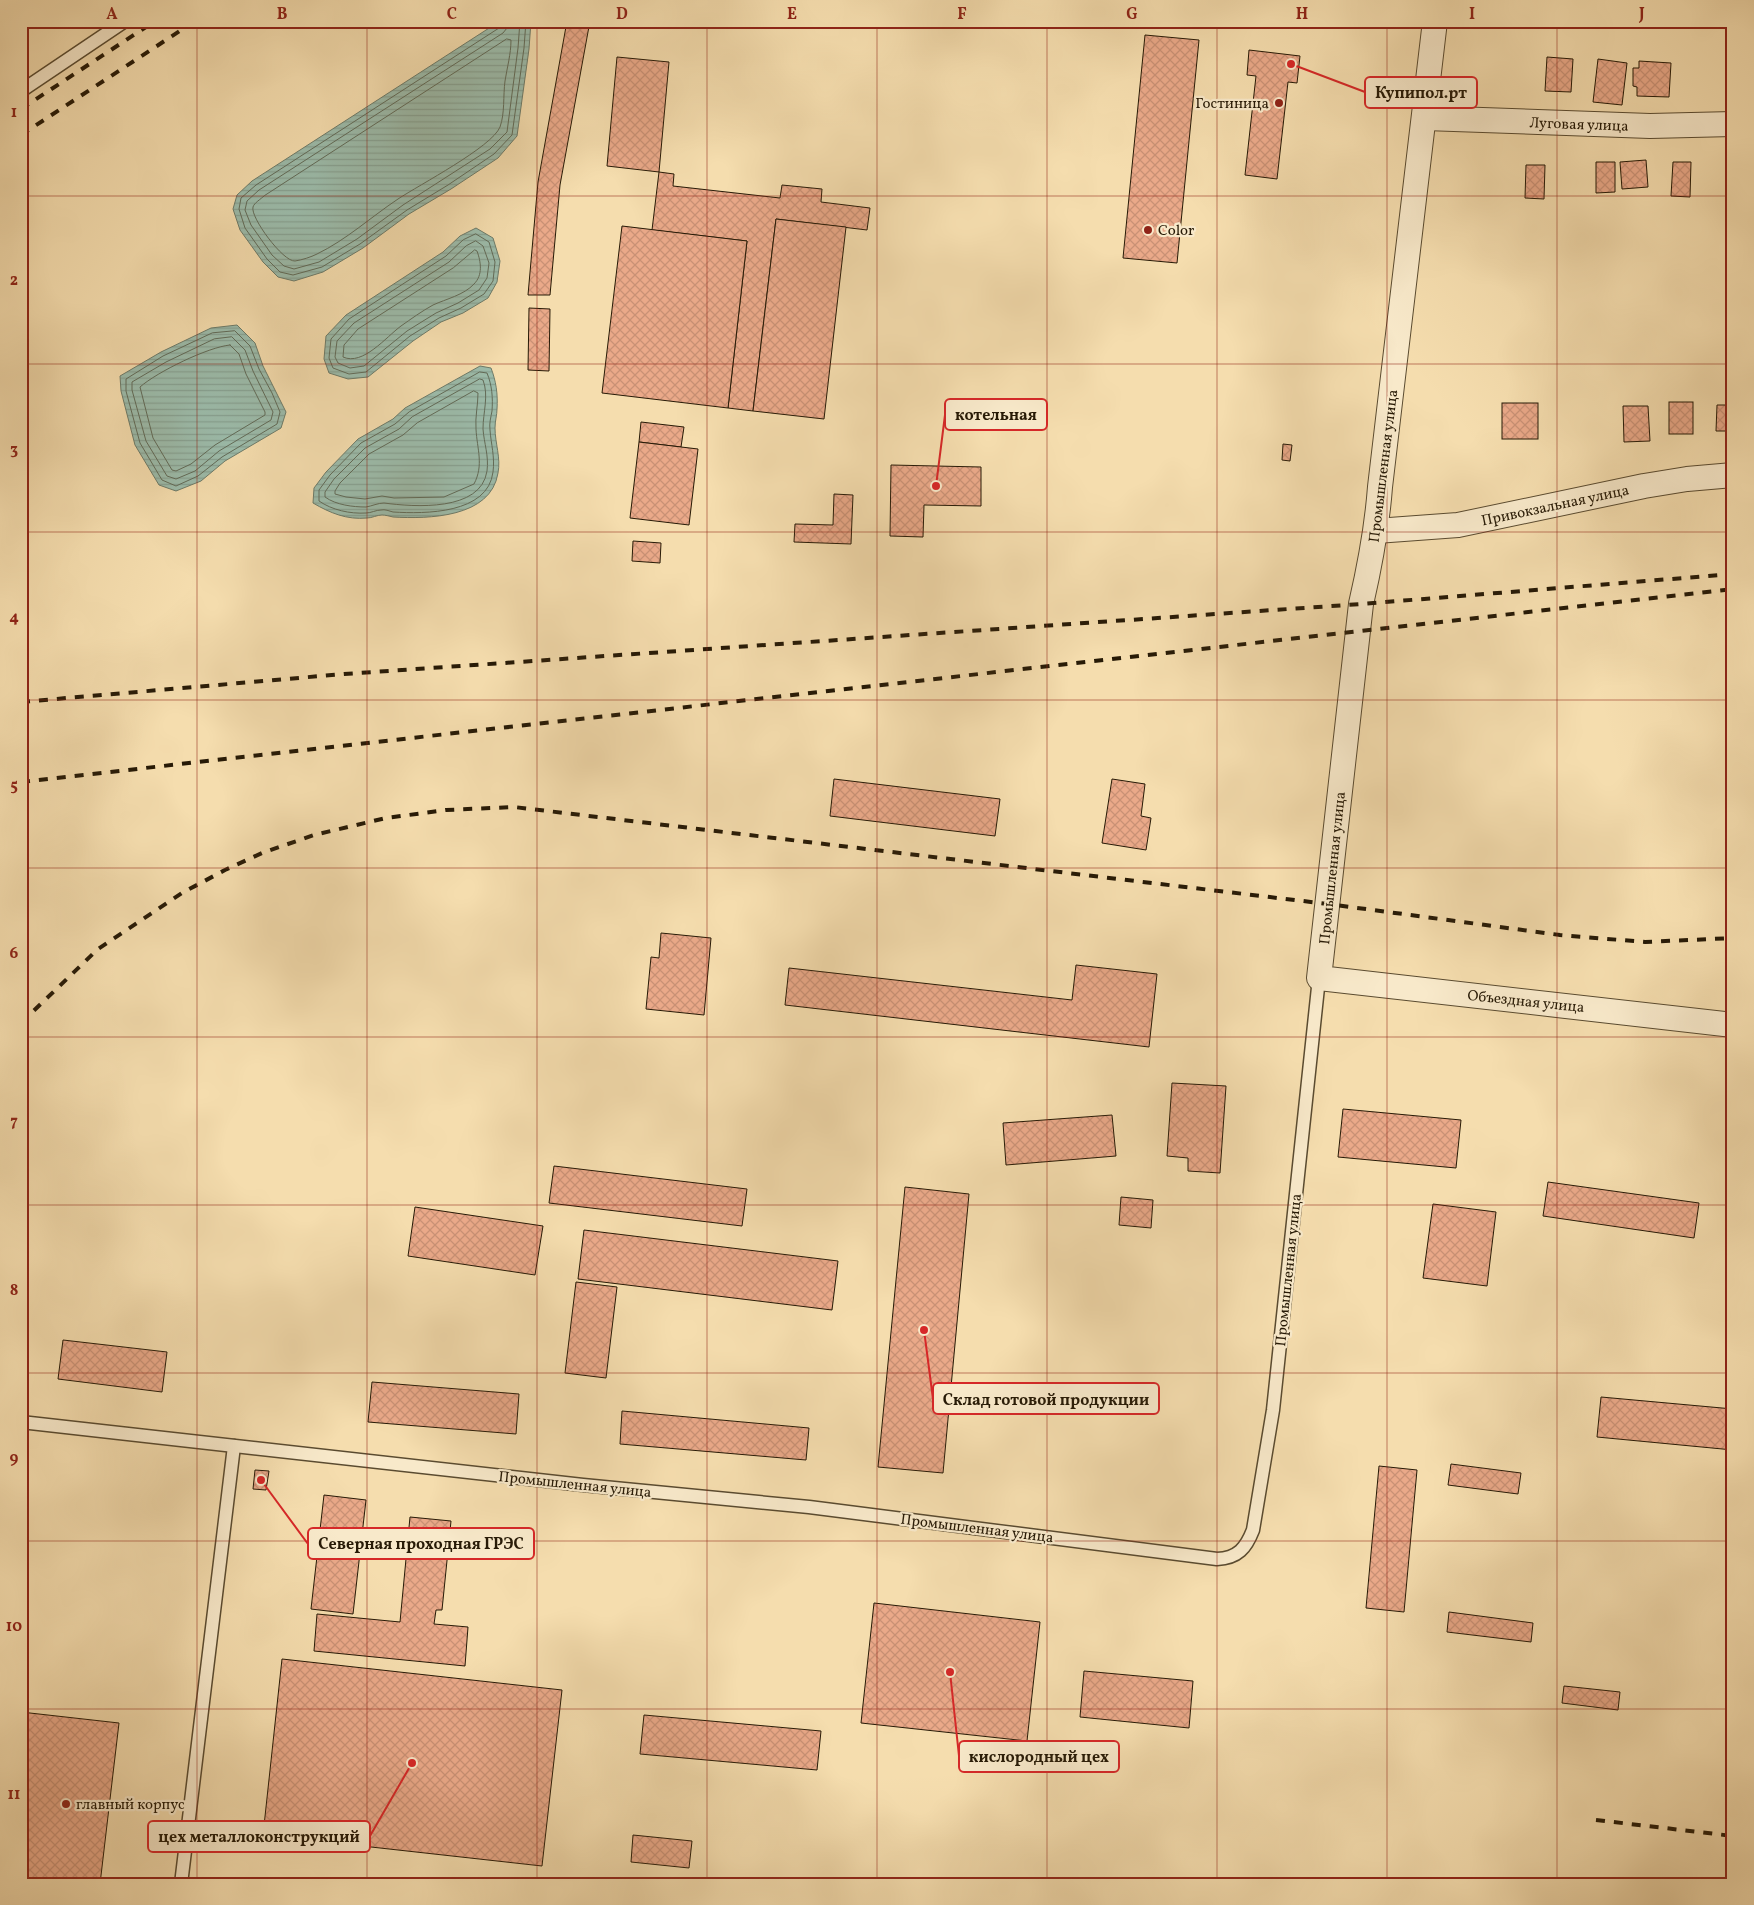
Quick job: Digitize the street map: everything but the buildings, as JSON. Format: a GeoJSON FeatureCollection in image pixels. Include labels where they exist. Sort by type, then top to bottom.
{"type":"FeatureCollection","features":[{"type":"Feature","properties":{"kind":"street","name":"Промышленная улица"},"geometry":{"type":"LineString","coordinates":[[1319,978],[1361,604],[1372,560],[1376,531],[1435,21]]}},
{"type":"Feature","properties":{"kind":"street","name":"Луговая улица"},"geometry":{"type":"LineString","coordinates":[[1425,118],[1650,126],[1733,124]]}},
{"type":"Feature","properties":{"kind":"street","name":"Привокзальная улица"},"geometry":{"type":"LineString","coordinates":[[1376,531],[1458,525],[1644,486],[1687,479],[1733,475]]}},
{"type":"Feature","properties":{"kind":"street","name":"Объездная улица"},"geometry":{"type":"LineString","coordinates":[[1319,978],[1733,1025]]}},
{"type":"Feature","properties":{"kind":"lane"},"geometry":{"type":"LineString","coordinates":[[21,91],[125,21]]}},
{"type":"Feature","properties":{"kind":"lane","name":"Промышленная улица"},"geometry":{"type":"LineString","coordinates":[[21,1422],[583,1485],[809,1507],[1217,1559],[1236,1556],[1249,1541],[1253,1530],[1272,1420],[1319,978]]}},
{"type":"Feature","properties":{"kind":"lane"},"geometry":{"type":"LineString","coordinates":[[180,1884],[234,1446]]}},
{"type":"Feature","properties":{"kind":"water"},"geometry":{"type":"Polygon","coordinates":[[[500,21],[531,21],[517,136],[498,158],[409,214],[363,248],[323,272],[294,281],[278,277],[263,262],[240,230],[233,209],[237,195],[252,181],[500,21]]]}},
{"type":"Feature","properties":{"kind":"water"},"geometry":{"type":"Polygon","coordinates":[[[476,228],[493,238],[500,261],[497,282],[488,298],[463,313],[441,322],[413,341],[368,377],[348,379],[329,373],[324,359],[326,336],[346,315],[443,252],[460,236],[476,228]]]}},
{"type":"Feature","properties":{"kind":"water"},"geometry":{"type":"Polygon","coordinates":[[[237,325],[255,343],[263,366],[286,412],[281,428],[225,461],[201,481],[176,491],[159,485],[135,445],[121,391],[120,376],[161,352],[211,328],[237,325]]]}},
{"type":"Feature","properties":{"kind":"water"},"geometry":{"type":"Polygon","coordinates":[[[480,366],[491,368],[495,383],[497,411],[495,434],[499,462],[493,488],[484,499],[456,513],[407,518],[382,515],[369,518],[346,517],[332,513],[313,503],[314,488],[326,472],[358,439],[393,419],[405,408],[480,366]]]}},
{"type":"Feature","properties":{"kind":"railway"},"geometry":{"type":"LineString","coordinates":[[21,109],[155,21]]}},
{"type":"Feature","properties":{"kind":"railway"},"geometry":{"type":"LineString","coordinates":[[21,135],[195,21]]}},
{"type":"Feature","properties":{"kind":"railway"},"geometry":{"type":"LineString","coordinates":[[21,702],[344,674],[1361,604],[1733,574]]}},
{"type":"Feature","properties":{"kind":"railway"},"geometry":{"type":"LineString","coordinates":[[21,782],[1733,589]]}},
{"type":"Feature","properties":{"kind":"railway"},"geometry":{"type":"LineString","coordinates":[[21,1023],[98,949],[182,893],[225,870],[262,853],[314,835],[386,818],[446,810],[514,807],[1328,904],[1560,935],[1645,942],[1733,938]]}},
{"type":"Feature","properties":{"kind":"railway"},"geometry":{"type":"LineString","coordinates":[[1596,1820],[1733,1836]]}},
{"type":"Feature","properties":{"kind":"place","name":"Купипол.рт"},"geometry":{"type":"Point","coordinates":[1291,64]}},
{"type":"Feature","properties":{"kind":"place","name":"Гостиница"},"geometry":{"type":"Point","coordinates":[1279,103]}},
{"type":"Feature","properties":{"kind":"place","name":"Color"},"geometry":{"type":"Point","coordinates":[1148,230]}},
{"type":"Feature","properties":{"kind":"place","name":"котельная"},"geometry":{"type":"Point","coordinates":[936,486]}},
{"type":"Feature","properties":{"kind":"place","name":"Склад готовой продукции"},"geometry":{"type":"Point","coordinates":[924,1330]}},
{"type":"Feature","properties":{"kind":"place","name":"Северная проходная ГРЭС"},"geometry":{"type":"Point","coordinates":[261,1480]}},
{"type":"Feature","properties":{"kind":"place","name":"кислородный цех"},"geometry":{"type":"Point","coordinates":[950,1672]}},
{"type":"Feature","properties":{"kind":"place","name":"цех металлоконструкций"},"geometry":{"type":"Point","coordinates":[412,1763]}},
{"type":"Feature","properties":{"kind":"place","name":"главный корпус"},"geometry":{"type":"Point","coordinates":[66,1804]}}]}
